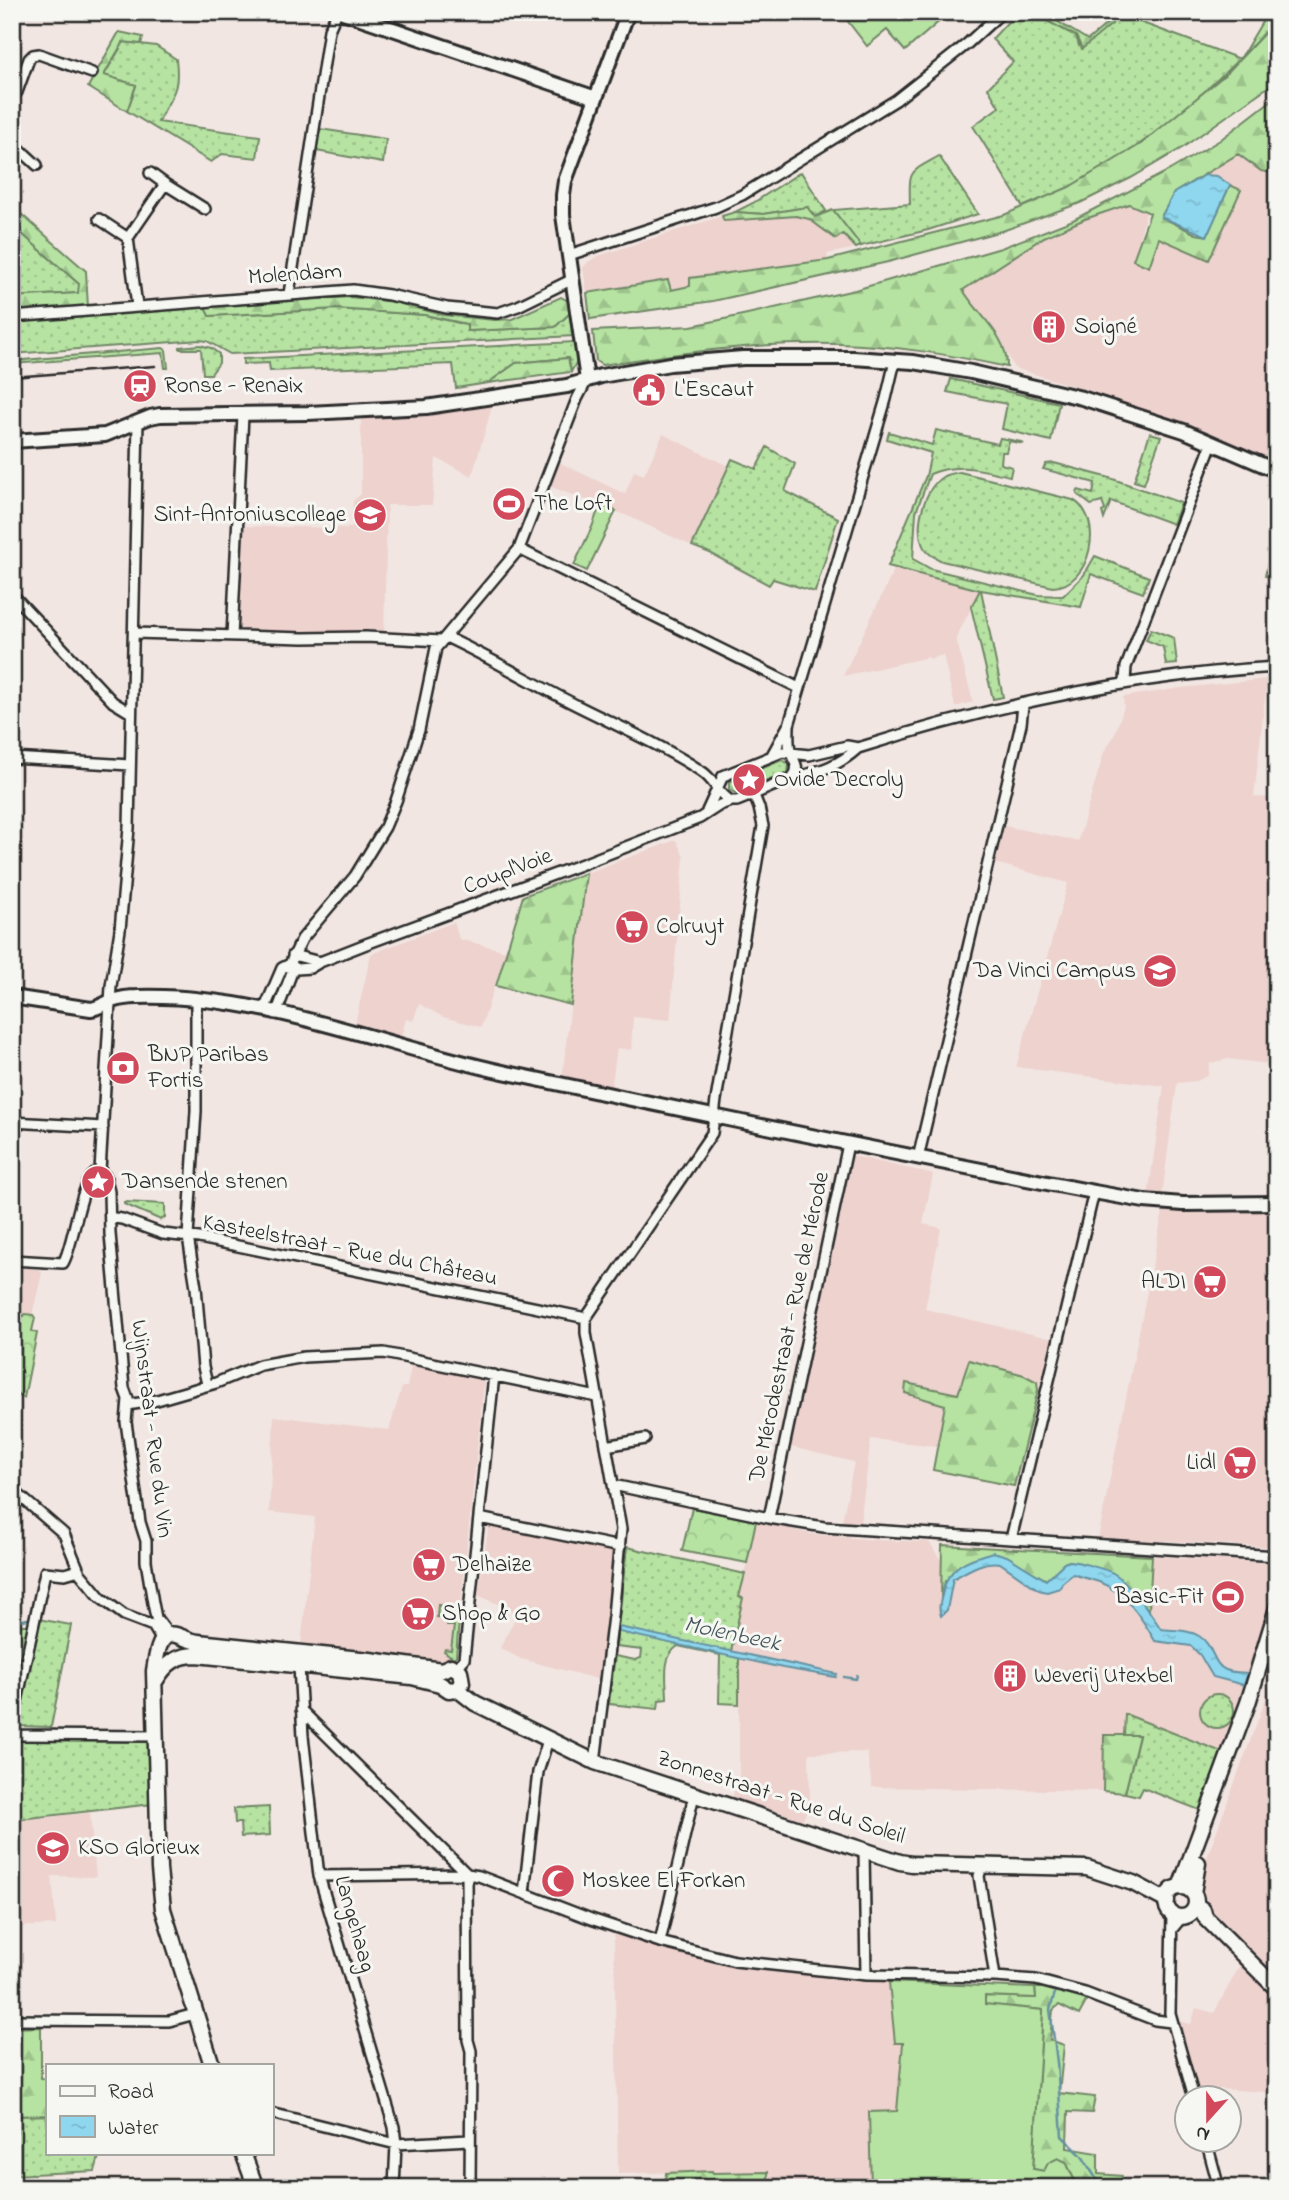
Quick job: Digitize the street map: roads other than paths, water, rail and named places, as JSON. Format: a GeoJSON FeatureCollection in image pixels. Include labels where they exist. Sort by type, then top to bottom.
{"type":"FeatureCollection","features":[{"type":"Feature","properties":{"kind":"main road"},"geometry":{"type":"LineString","coordinates":[[1184,1904],[1277,1608]]}},
{"type":"Feature","properties":{"kind":"main road"},"geometry":{"type":"LineString","coordinates":[[1184,1904],[1238,1756],[1277,1634]]}},
{"type":"Feature","properties":{"kind":"main road"},"geometry":{"type":"LineString","coordinates":[[168,1640],[163,1656],[298,1659],[423,1666],[441,1677],[446,1689],[457,1689],[463,1679],[457,1668],[451,1666],[441,1677]]}},
{"type":"Feature","properties":{"kind":"main road"},"geometry":{"type":"LineString","coordinates":[[156,1680],[163,1668],[178,1658],[186,1645],[168,1640]]}},
{"type":"Feature","properties":{"kind":"main road"},"geometry":{"type":"LineString","coordinates":[[168,1640],[198,1642],[298,1659]]}},
{"type":"Feature","properties":{"kind":"main road"},"geometry":{"type":"LineString","coordinates":[[168,1640],[154,1671],[159,1869],[163,1909],[212,2064]]}},
{"type":"Feature","properties":{"kind":"main road","name":"Zonnestraat - Rue du Soleil"},"geometry":{"type":"LineString","coordinates":[[457,1689],[475,1703],[595,1762],[864,1851],[912,1864],[1087,1868],[1149,1891],[1162,1889],[1184,1904]]}},
{"type":"Feature","properties":{"kind":"main road"},"geometry":{"type":"LineString","coordinates":[[1184,1904],[1277,1989]]}},
{"type":"Feature","properties":{"kind":"main road"},"geometry":{"type":"LineString","coordinates":[[243,2154],[256,2188]]}},
{"type":"Feature","properties":{"kind":"street"},"geometry":{"type":"LineString","coordinates":[[289,294],[329,30],[332,20],[340,12],[596,98]]}},
{"type":"Feature","properties":{"kind":"street"},"geometry":{"type":"LineString","coordinates":[[270,1012],[292,972],[292,959],[305,934],[355,876],[385,827],[411,759],[434,653],[519,549],[577,399],[587,380],[563,215],[563,195],[565,181],[628,12]]}},
{"type":"Feature","properties":{"kind":"street"},"geometry":{"type":"LineString","coordinates":[[569,256],[716,207],[742,195],[904,95],[1002,12]]}},
{"type":"Feature","properties":{"kind":"street"},"geometry":{"type":"LineString","coordinates":[[12,97],[17,92],[33,55],[39,54],[92,73]]}},
{"type":"Feature","properties":{"kind":"street"},"geometry":{"type":"LineString","coordinates":[[12,142],[37,166]]}},
{"type":"Feature","properties":{"kind":"street"},"geometry":{"type":"LineString","coordinates":[[150,173],[205,209]]}},
{"type":"Feature","properties":{"kind":"street"},"geometry":{"type":"LineString","coordinates":[[137,306],[128,238],[165,184]]}},
{"type":"Feature","properties":{"kind":"street"},"geometry":{"type":"LineString","coordinates":[[99,219],[128,238]]}},
{"type":"Feature","properties":{"kind":"street","name":"Molendam"},"geometry":{"type":"LineString","coordinates":[[12,317],[353,290],[371,291],[447,309],[498,313],[574,285]]}},
{"type":"Feature","properties":{"kind":"street"},"geometry":{"type":"LineString","coordinates":[[12,441],[105,435],[160,415],[243,415],[426,407],[568,386],[670,364],[743,358],[828,357],[895,360],[971,372],[1082,398],[1184,430],[1277,471]]}},
{"type":"Feature","properties":{"kind":"street"},"geometry":{"type":"LineString","coordinates":[[772,755],[789,724],[886,399],[895,360]]}},
{"type":"Feature","properties":{"kind":"street"},"geometry":{"type":"LineString","coordinates":[[232,636],[243,415]]}},
{"type":"Feature","properties":{"kind":"street"},"geometry":{"type":"LineString","coordinates":[[12,1260],[63,1263],[85,1187],[93,1173],[100,1171],[111,986],[120,930],[130,828],[138,421]]}},
{"type":"Feature","properties":{"kind":"street"},"geometry":{"type":"LineString","coordinates":[[1125,682],[1126,667],[1212,443]]}},
{"type":"Feature","properties":{"kind":"street"},"geometry":{"type":"LineString","coordinates":[[519,549],[799,688]]}},
{"type":"Feature","properties":{"kind":"street"},"geometry":{"type":"LineString","coordinates":[[12,594],[113,702],[131,713]]}},
{"type":"Feature","properties":{"kind":"street"},"geometry":{"type":"LineString","coordinates":[[134,633],[443,639],[619,725],[704,772],[721,794],[731,801]]}},
{"type":"Feature","properties":{"kind":"street"},"geometry":{"type":"LineString","coordinates":[[706,814],[723,776],[782,752],[809,755],[846,746],[858,748],[964,716],[1125,682],[1225,670],[1277,667]]}},
{"type":"Feature","properties":{"kind":"street"},"geometry":{"type":"LineString","coordinates":[[918,1158],[1018,737],[1023,705]]}},
{"type":"Feature","properties":{"kind":"street"},"geometry":{"type":"LineString","coordinates":[[789,724],[791,754],[798,766],[793,778]]}},
{"type":"Feature","properties":{"kind":"street","name":"Coupl'Voie"},"geometry":{"type":"LineString","coordinates":[[292,959],[320,962],[585,863],[706,814],[731,801],[754,795],[793,778],[805,777],[845,760],[858,748]]}},
{"type":"Feature","properties":{"kind":"street"},"geometry":{"type":"LineString","coordinates":[[12,758],[130,765]]}},
{"type":"Feature","properties":{"kind":"street"},"geometry":{"type":"LineString","coordinates":[[595,1762],[614,1616],[621,1529],[586,1333],[586,1318],[712,1133],[763,826],[754,795]]}},
{"type":"Feature","properties":{"kind":"street"},"geometry":{"type":"LineString","coordinates":[[12,997],[92,1009],[112,1001],[138,997],[196,999],[336,1027],[460,1063],[1094,1192],[1183,1205],[1277,1203]]}},
{"type":"Feature","properties":{"kind":"street"},"geometry":{"type":"LineString","coordinates":[[196,999],[195,1133],[188,1237],[207,1384]]}},
{"type":"Feature","properties":{"kind":"street"},"geometry":{"type":"LineString","coordinates":[[12,1122],[103,1127]]}},
{"type":"Feature","properties":{"kind":"street","name":"De Mérodestraat - Rue de Mérode"},"geometry":{"type":"LineString","coordinates":[[769,1518],[848,1144]]}},
{"type":"Feature","properties":{"kind":"street","name":"Wijnstraat - Rue du Vin"},"geometry":{"type":"LineString","coordinates":[[100,1171],[107,1180],[123,1376],[128,1405],[126,1422],[140,1522],[156,1618],[168,1640]]}},
{"type":"Feature","properties":{"kind":"street"},"geometry":{"type":"LineString","coordinates":[[1011,1539],[1094,1192]]}},
{"type":"Feature","properties":{"kind":"street","name":"Kasteelstraat - Rue du Château"},"geometry":{"type":"LineString","coordinates":[[110,1222],[114,1218],[122,1219],[158,1232],[586,1318]]}},
{"type":"Feature","properties":{"kind":"street"},"geometry":{"type":"LineString","coordinates":[[128,1405],[157,1400],[271,1363],[304,1357],[384,1353],[597,1397]]}},
{"type":"Feature","properties":{"kind":"street"},"geometry":{"type":"LineString","coordinates":[[457,1668],[464,1658],[495,1375]]}},
{"type":"Feature","properties":{"kind":"street"},"geometry":{"type":"LineString","coordinates":[[606,1446],[645,1439]]}},
{"type":"Feature","properties":{"kind":"street"},"geometry":{"type":"LineString","coordinates":[[613,1485],[824,1527],[1277,1556]]}},
{"type":"Feature","properties":{"kind":"street"},"geometry":{"type":"LineString","coordinates":[[12,1489],[64,1534],[79,1570],[93,1590],[108,1604],[133,1619],[153,1626],[168,1640]]}},
{"type":"Feature","properties":{"kind":"street"},"geometry":{"type":"LineString","coordinates":[[479,1518],[620,1547]]}},
{"type":"Feature","properties":{"kind":"street"},"geometry":{"type":"LineString","coordinates":[[79,1570],[65,1574],[45,1572],[14,1716],[14,1735],[157,1736]]}},
{"type":"Feature","properties":{"kind":"street","name":"Langehaag"},"geometry":{"type":"LineString","coordinates":[[298,1659],[301,1710],[320,1876],[394,2127],[394,2188]]}},
{"type":"Feature","properties":{"kind":"street"},"geometry":{"type":"LineString","coordinates":[[301,1710],[467,1874],[468,2040],[471,2064],[470,2188]]}},
{"type":"Feature","properties":{"kind":"street"},"geometry":{"type":"LineString","coordinates":[[524,1893],[538,1772],[548,1740]]}},
{"type":"Feature","properties":{"kind":"street"},"geometry":{"type":"LineString","coordinates":[[660,1942],[694,1795]]}},
{"type":"Feature","properties":{"kind":"street"},"geometry":{"type":"LineString","coordinates":[[864,1851],[866,1975]]}},
{"type":"Feature","properties":{"kind":"street"},"geometry":{"type":"LineString","coordinates":[[982,1867],[979,1876],[995,1977]]}},
{"type":"Feature","properties":{"kind":"street"},"geometry":{"type":"LineString","coordinates":[[320,1876],[479,1876],[660,1942],[735,1961],[866,1975],[1036,1980],[1085,1993],[1155,2020],[1171,2022]]}},
{"type":"Feature","properties":{"kind":"street"},"geometry":{"type":"LineString","coordinates":[[1184,1904],[1170,1921],[1170,1999],[1171,2022],[1190,2084]]}},
{"type":"Feature","properties":{"kind":"street"},"geometry":{"type":"LineString","coordinates":[[12,2020],[169,2021],[195,2014]]}},
{"type":"Feature","properties":{"kind":"street"},"geometry":{"type":"LineString","coordinates":[[273,2113],[396,2144],[469,2140]]}},
{"type":"Feature","properties":{"kind":"street"},"geometry":{"type":"LineString","coordinates":[[1210,2154],[1219,2188]]}},
{"type":"Feature","properties":{"kind":"water"},"geometry":{"type":"Polygon","coordinates":[[[1205,175],[1217,176],[1230,185],[1207,236],[1161,217],[1174,193],[1205,175]]]}},
{"type":"Feature","properties":{"kind":"water"},"geometry":{"type":"Polygon","coordinates":[[[993,1552],[1007,1556],[1046,1580],[1064,1563],[1070,1561],[1113,1573],[1133,1590],[1161,1629],[1195,1634],[1204,1640],[1222,1668],[1231,1672],[1248,1673],[1244,1685],[1213,1677],[1200,1655],[1191,1646],[1155,1641],[1138,1615],[1117,1592],[1099,1582],[1073,1574],[1060,1588],[1047,1592],[1039,1590],[1000,1563],[982,1565],[953,1579],[947,1610],[941,1616],[940,1606],[945,1585],[953,1570],[967,1561],[993,1552]]]}},
{"type":"Feature","properties":{"kind":"water"},"geometry":{"type":"Polygon","coordinates":[[[619,1627],[837,1674],[836,1677],[783,1668],[619,1632],[619,1627]]]}},
{"type":"Feature","properties":{"kind":"waterway"},"geometry":{"type":"LineString","coordinates":[[12,1623],[27,1619]]}},
{"type":"Feature","properties":{"kind":"waterway","name":"Molenbeek"},"geometry":{"type":"LineString","coordinates":[[844,1677],[856,1679],[857,1675]]}},
{"type":"Feature","properties":{"kind":"waterway"},"geometry":{"type":"LineString","coordinates":[[1055,1993],[1050,2009],[1062,2136],[1082,2156],[1102,2188]]}},
{"type":"Feature","properties":{"kind":"railway"},"geometry":{"type":"LineString","coordinates":[[12,377],[155,366]]}},
{"type":"Feature","properties":{"kind":"place","name":"Soigné"},"geometry":{"type":"Point","coordinates":[1049,327]}},
{"type":"Feature","properties":{"kind":"place","name":"Ronse - Renaix"},"geometry":{"type":"Point","coordinates":[140,386]}},
{"type":"Feature","properties":{"kind":"place","name":"L'Escaut"},"geometry":{"type":"Point","coordinates":[649,390]}},
{"type":"Feature","properties":{"kind":"place","name":"The Loft"},"geometry":{"type":"Point","coordinates":[509,504]}},
{"type":"Feature","properties":{"kind":"place","name":"Sint-Antoniuscollege"},"geometry":{"type":"Point","coordinates":[370,515]}},
{"type":"Feature","properties":{"kind":"place","name":"Ovide Decroly"},"geometry":{"type":"Point","coordinates":[749,780]}},
{"type":"Feature","properties":{"kind":"place","name":"Colruyt"},"geometry":{"type":"Point","coordinates":[632,927]}},
{"type":"Feature","properties":{"kind":"place","name":"Da Vinci Campus"},"geometry":{"type":"Point","coordinates":[1160,971]}},
{"type":"Feature","properties":{"kind":"place","name":"BNP Paribas Fortis"},"geometry":{"type":"Point","coordinates":[123,1068]}},
{"type":"Feature","properties":{"kind":"place","name":"Dansende stenen"},"geometry":{"type":"Point","coordinates":[98,1182]}},
{"type":"Feature","properties":{"kind":"place","name":"ALDI"},"geometry":{"type":"Point","coordinates":[1210,1282]}},
{"type":"Feature","properties":{"kind":"place","name":"Lidl"},"geometry":{"type":"Point","coordinates":[1240,1463]}},
{"type":"Feature","properties":{"kind":"place","name":"Delhaize"},"geometry":{"type":"Point","coordinates":[429,1565]}},
{"type":"Feature","properties":{"kind":"place","name":"Basic-Fit"},"geometry":{"type":"Point","coordinates":[1228,1597]}},
{"type":"Feature","properties":{"kind":"place","name":"Shop & Go"},"geometry":{"type":"Point","coordinates":[418,1614]}},
{"type":"Feature","properties":{"kind":"place","name":"Weverij Utexbel"},"geometry":{"type":"Point","coordinates":[1010,1676]}},
{"type":"Feature","properties":{"kind":"place","name":"KSO Glorieux"},"geometry":{"type":"Point","coordinates":[53,1848]}},
{"type":"Feature","properties":{"kind":"place","name":"Moskee El Forkan"},"geometry":{"type":"Point","coordinates":[558,1881]}}]}
